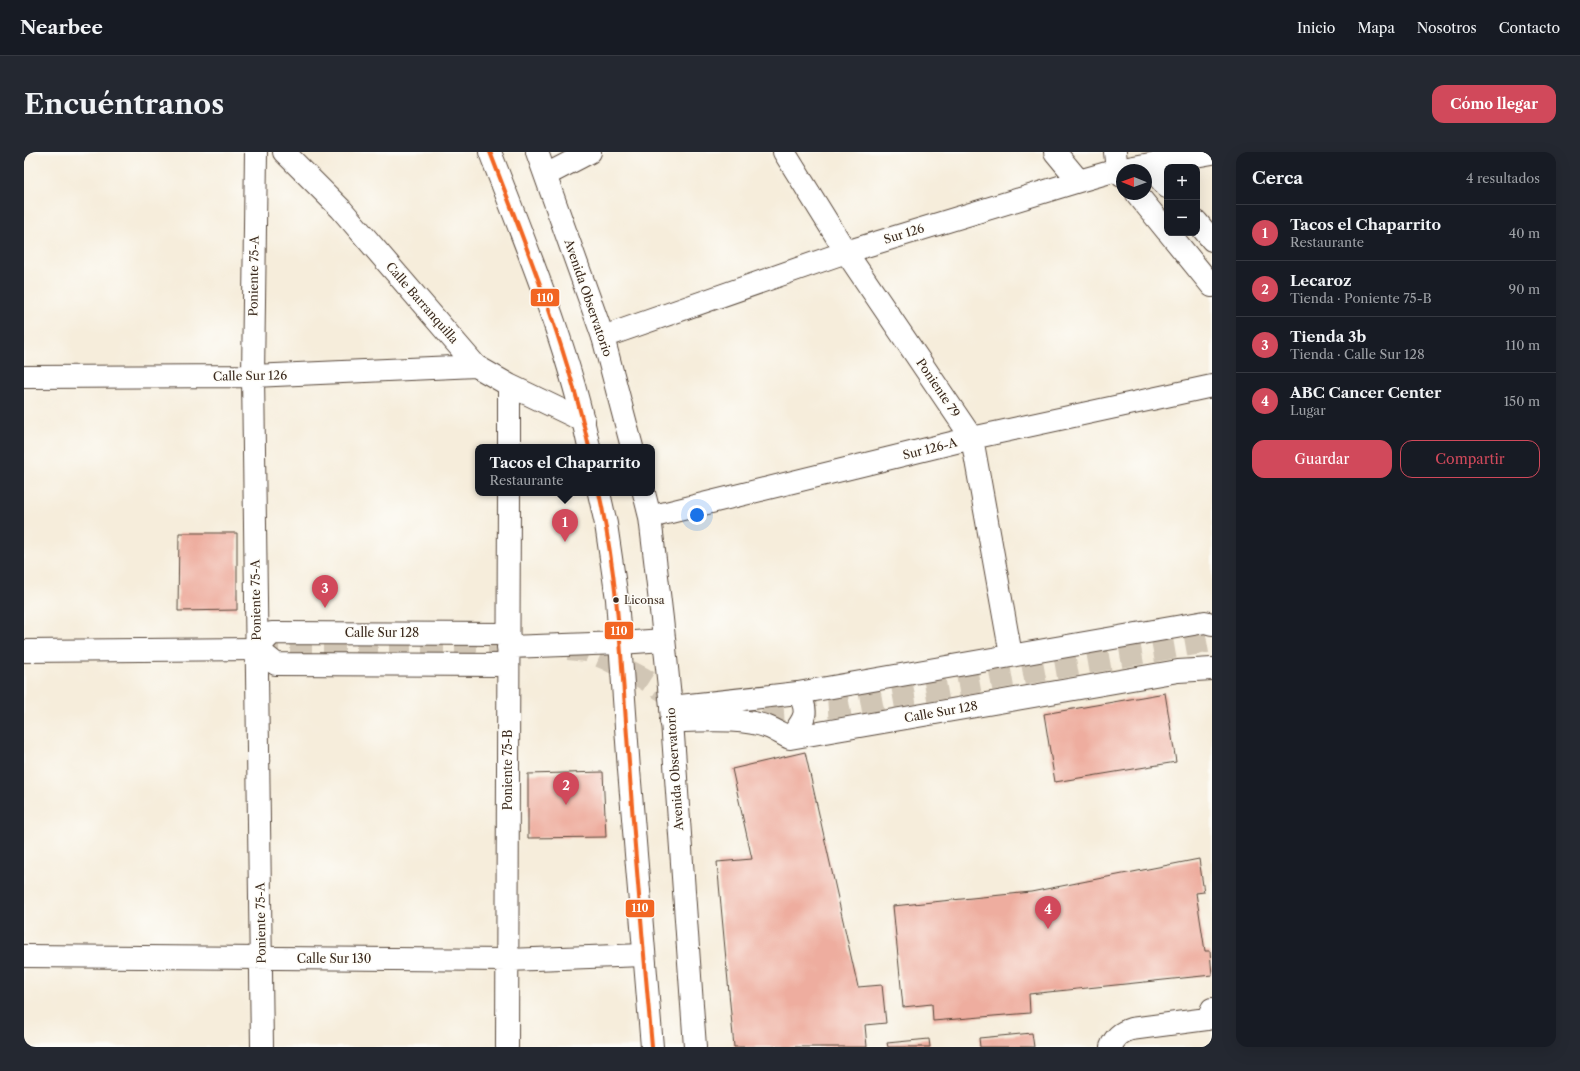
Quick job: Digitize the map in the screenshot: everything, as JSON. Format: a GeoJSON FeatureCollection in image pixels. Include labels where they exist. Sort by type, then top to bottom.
{"type":"FeatureCollection","features":[{"type":"Feature","properties":{"kind":"street","name":"Poniente 75-A"},"geometry":{"type":"LineString","coordinates":[[256,152],[253,376],[262,1047]]}},
{"type":"Feature","properties":{"kind":"street","name":"Calle Barranquilla"},"geometry":{"type":"LineString","coordinates":[[284,152],[341,209],[476,366],[509,385],[584,421]]}},
{"type":"Feature","properties":{"kind":"street"},"geometry":{"type":"LineString","coordinates":[[490,152],[555,320],[584,421],[588,444]]}},
{"type":"Feature","properties":{"kind":"street","name":"Avenida Observatorio"},"geometry":{"type":"LineString","coordinates":[[537,152],[603,337],[631,444]]}},
{"type":"Feature","properties":{"kind":"street"},"geometry":{"type":"LineString","coordinates":[[546,175],[590,152]]}},
{"type":"Feature","properties":{"kind":"street","name":"Poniente 79"},"geometry":{"type":"LineString","coordinates":[[784,152],[846,252],[972,438],[1011,655]]}},
{"type":"Feature","properties":{"kind":"street"},"geometry":{"type":"LineString","coordinates":[[1055,152],[1079,181]]}},
{"type":"Feature","properties":{"kind":"street","name":"Sur 126"},"geometry":{"type":"LineString","coordinates":[[1152,164],[1212,153]]}},
{"type":"Feature","properties":{"kind":"street","name":"Sur 126"},"geometry":{"type":"LineString","coordinates":[[603,337],[846,252],[1079,181],[1116,167]]}},
{"type":"Feature","properties":{"kind":"street"},"geometry":{"type":"LineString","coordinates":[[1152,170],[1164,184]]}},
{"type":"Feature","properties":{"kind":"street"},"geometry":{"type":"LineString","coordinates":[[1142,200],[1164,227]]}},
{"type":"Feature","properties":{"kind":"street"},"geometry":{"type":"LineString","coordinates":[[1200,226],[1212,240]]}},
{"type":"Feature","properties":{"kind":"street"},"geometry":{"type":"LineString","coordinates":[[1171,236],[1212,286]]}},
{"type":"Feature","properties":{"kind":"street","name":"Calle Sur 126"},"geometry":{"type":"LineString","coordinates":[[24,377],[253,376],[476,366]]}},
{"type":"Feature","properties":{"kind":"street"},"geometry":{"type":"LineString","coordinates":[[509,385],[509,444]]}},
{"type":"Feature","properties":{"kind":"street","name":"Sur 126-A"},"geometry":{"type":"LineString","coordinates":[[650,517],[972,438],[1212,386]]}},
{"type":"Feature","properties":{"kind":"street","name":"Poniente 75-B"},"geometry":{"type":"LineString","coordinates":[[507,1047],[509,496]]}},
{"type":"Feature","properties":{"kind":"street"},"geometry":{"type":"LineString","coordinates":[[600,496],[606,524],[617,600],[652,1047]]}},
{"type":"Feature","properties":{"kind":"street","name":"Avenida Observatorio"},"geometry":{"type":"LineString","coordinates":[[645,496],[650,517],[671,714],[695,1047]]}},
{"type":"Feature","properties":{"kind":"street"},"geometry":{"type":"LineString","coordinates":[[671,714],[1205,622],[1212,624]]}},
{"type":"Feature","properties":{"kind":"street","name":"Calle Sur 128"},"geometry":{"type":"LineString","coordinates":[[508,646],[508,634],[272,633],[257,649],[276,664],[508,646],[620,643],[664,640]]}},
{"type":"Feature","properties":{"kind":"street"},"geometry":{"type":"LineString","coordinates":[[24,651],[257,649]]}},
{"type":"Feature","properties":{"kind":"street","name":"Calle Sur 128"},"geometry":{"type":"LineString","coordinates":[[790,738],[1178,671],[1212,669]]}},
{"type":"Feature","properties":{"kind":"street"},"geometry":{"type":"LineString","coordinates":[[671,714],[747,723],[767,727],[790,738],[804,718],[805,714],[803,701],[798,693]]}},
{"type":"Feature","properties":{"kind":"street","name":"Calle Sur 130"},"geometry":{"type":"LineString","coordinates":[[24,956],[507,960],[644,955]]}},
{"type":"Feature","properties":{"kind":"street"},"geometry":{"type":"LineString","coordinates":[[1112,1047],[1115,1039],[1131,1028],[1206,1019],[1212,1008]]}},
{"type":"Feature","properties":{"kind":"building"},"geometry":{"type":"Polygon","coordinates":[[[179,533],[237,533],[237,610],[178,611],[179,533]]]}},
{"type":"Feature","properties":{"kind":"building"},"geometry":{"type":"Polygon","coordinates":[[[1165,693],[1176,762],[1055,782],[1044,714],[1165,693]]]}},
{"type":"Feature","properties":{"kind":"building"},"geometry":{"type":"Polygon","coordinates":[[[805,752],[858,987],[882,985],[886,1023],[865,1025],[867,1047],[734,1047],[717,862],[752,859],[732,769],[805,752]]]}},
{"type":"Feature","properties":{"kind":"building"},"geometry":{"type":"Polygon","coordinates":[[[603,772],[606,837],[528,838],[528,774],[603,772]]]}},
{"type":"Feature","properties":{"kind":"building"},"geometry":{"type":"Polygon","coordinates":[[[1199,859],[1204,892],[1196,893],[1205,951],[1210,951],[1212,975],[1029,994],[1030,1013],[933,1021],[932,1004],[903,1007],[893,906],[1031,892],[1199,859]]]}},
{"type":"Feature","properties":{"kind":"building"},"geometry":{"type":"Polygon","coordinates":[[[1032,1033],[1034,1047],[980,1047],[979,1038],[1032,1033]]]}},
{"type":"Feature","properties":{"kind":"building"},"geometry":{"type":"Polygon","coordinates":[[[929,1039],[930,1047],[888,1047],[887,1043],[929,1039]]]}},
{"type":"Feature","properties":{"kind":"tunnel"},"geometry":{"type":"LineString","coordinates":[[729,714],[834,707],[1212,641]]}},
{"type":"Feature","properties":{"kind":"tunnel"},"geometry":{"type":"LineString","coordinates":[[257,649],[528,648]]}},
{"type":"Feature","properties":{"kind":"tunnel"},"geometry":{"type":"LineString","coordinates":[[568,649],[587,651],[608,660],[643,678],[684,704]]}},
{"type":"Feature","properties":{"kind":"transit line","name":"110"},"geometry":{"type":"LineString","coordinates":[[490,152],[545,298],[580,409],[588,444]]}},
{"type":"Feature","properties":{"kind":"transit line","name":"110"},"geometry":{"type":"LineString","coordinates":[[600,496],[611,560],[619,628],[652,1047]]}},
{"type":"Feature","properties":{"kind":"place","name":"Tacos el Chaparrito"},"geometry":{"type":"Point","coordinates":[565,542]}},
{"type":"Feature","properties":{"kind":"place","name":"Liconsa"},"geometry":{"type":"Point","coordinates":[616,600]}},
{"type":"Feature","properties":{"kind":"place","name":"Tienda 3b"},"geometry":{"type":"Point","coordinates":[325,608]}},
{"type":"Feature","properties":{"kind":"place","name":"Lecaroz"},"geometry":{"type":"Point","coordinates":[566,805]}},
{"type":"Feature","properties":{"kind":"place","name":"ABC Cancer Center"},"geometry":{"type":"Point","coordinates":[1048,929]}}]}
